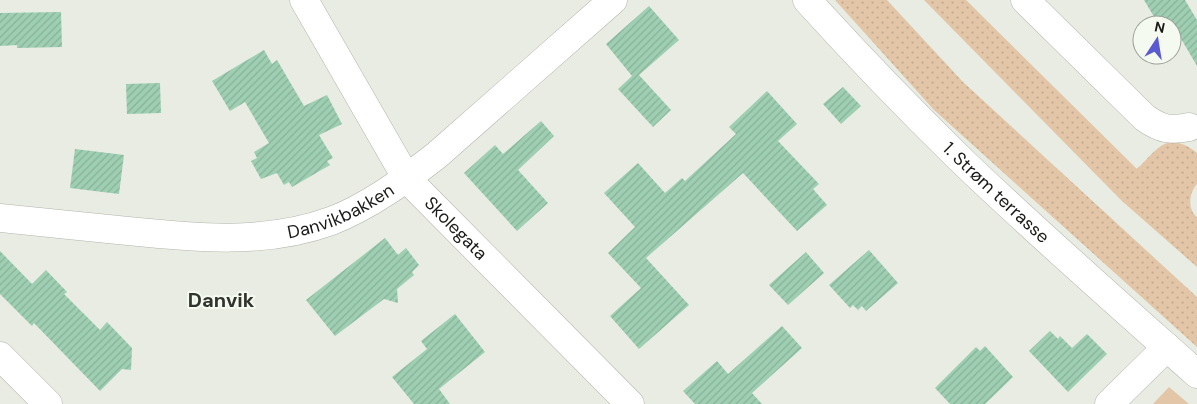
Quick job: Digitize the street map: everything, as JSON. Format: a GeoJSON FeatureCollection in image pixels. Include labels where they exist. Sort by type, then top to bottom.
{"type":"FeatureCollection","features":[{"type":"Feature","properties":{"kind":"street","name":"Skolegata"},"geometry":{"type":"LineString","coordinates":[[304,0],[407,179],[630,404]]}},
{"type":"Feature","properties":{"kind":"street","name":"Danvikbakken"},"geometry":{"type":"LineString","coordinates":[[0,218],[184,237],[231,239],[295,232],[332,221],[407,179],[444,149],[613,0]]}},
{"type":"Feature","properties":{"kind":"street","name":"1. Strøm terrasse"},"geometry":{"type":"LineString","coordinates":[[807,0],[845,42],[959,158],[1066,258],[1197,374]]}},
{"type":"Feature","properties":{"kind":"street"},"geometry":{"type":"LineString","coordinates":[[1025,0],[1145,118],[1165,129],[1175,130],[1194,127]]}},
{"type":"Feature","properties":{"kind":"street"},"geometry":{"type":"LineString","coordinates":[[1109,404],[1167,347]]}},
{"type":"Feature","properties":{"kind":"street"},"geometry":{"type":"LineString","coordinates":[[0,356],[48,404]]}},
{"type":"Feature","properties":{"kind":"shaded area"},"geometry":{"type":"Polygon","coordinates":[[[835,0],[887,0],[963,82],[1197,297],[1197,347],[934,110],[835,0]]]}},
{"type":"Feature","properties":{"kind":"shaded area"},"geometry":{"type":"Polygon","coordinates":[[[924,0],[966,0],[1137,169],[1157,149],[1170,143],[1187,146],[1197,153],[1197,184],[1192,192],[1190,205],[1197,217],[1197,267],[1122,201],[924,0]]]}},
{"type":"Feature","properties":{"kind":"shaded area"},"geometry":{"type":"Polygon","coordinates":[[[1169,387],[1189,404],[1153,404],[1169,387]]]}},
{"type":"Feature","properties":{"kind":"building"},"geometry":{"type":"Polygon","coordinates":[[[1144,0],[1185,0],[1197,20],[1197,66],[1182,40],[1182,15],[1153,15],[1144,0]]]}},
{"type":"Feature","properties":{"kind":"building"},"geometry":{"type":"Polygon","coordinates":[[[649,6],[679,40],[639,75],[671,110],[653,127],[618,89],[632,76],[606,44],[649,6]]]}},
{"type":"Feature","properties":{"kind":"building"},"geometry":{"type":"Polygon","coordinates":[[[61,12],[62,47],[17,48],[17,45],[0,46],[0,13],[61,12]]]}},
{"type":"Feature","properties":{"kind":"building"},"geometry":{"type":"Polygon","coordinates":[[[264,50],[272,64],[277,60],[304,106],[327,95],[342,124],[319,135],[333,158],[327,161],[330,165],[292,187],[289,182],[284,185],[277,173],[261,179],[251,161],[257,158],[254,152],[269,143],[245,102],[230,111],[212,81],[264,50]]]}},
{"type":"Feature","properties":{"kind":"building"},"geometry":{"type":"Polygon","coordinates":[[[160,83],[161,113],[127,114],[126,84],[160,83]]]}},
{"type":"Feature","properties":{"kind":"building"},"geometry":{"type":"Polygon","coordinates":[[[843,87],[861,106],[841,124],[823,104],[843,87]]]}},
{"type":"Feature","properties":{"kind":"building"},"geometry":{"type":"Polygon","coordinates":[[[767,91],[797,124],[778,141],[819,184],[813,189],[827,205],[797,231],[743,173],[646,258],[689,305],[639,349],[610,316],[641,288],[608,253],[635,227],[604,193],[638,163],[665,193],[682,178],[685,181],[736,134],[729,127],[767,91]]]}},
{"type":"Feature","properties":{"kind":"building"},"geometry":{"type":"Polygon","coordinates":[[[541,121],[554,136],[518,170],[548,203],[517,231],[464,173],[495,145],[503,154],[541,121]]]}},
{"type":"Feature","properties":{"kind":"building"},"geometry":{"type":"Polygon","coordinates":[[[75,149],[124,155],[119,194],[70,188],[75,149]]]}},
{"type":"Feature","properties":{"kind":"building"},"geometry":{"type":"Polygon","coordinates":[[[385,238],[398,255],[406,248],[419,265],[412,272],[414,275],[397,289],[398,303],[384,299],[335,336],[306,300],[385,238]]]}},
{"type":"Feature","properties":{"kind":"building"},"geometry":{"type":"Polygon","coordinates":[[[869,250],[898,283],[866,311],[862,306],[858,310],[853,305],[850,308],[829,285],[869,250]]]}},
{"type":"Feature","properties":{"kind":"building"},"geometry":{"type":"Polygon","coordinates":[[[0,251],[32,284],[46,270],[67,292],[64,294],[100,330],[107,322],[132,348],[131,370],[122,369],[100,391],[34,323],[32,326],[0,294],[0,251]]]}},
{"type":"Feature","properties":{"kind":"building"},"geometry":{"type":"Polygon","coordinates":[[[806,252],[824,273],[788,305],[769,285],[806,252]]]}},
{"type":"Feature","properties":{"kind":"building"},"geometry":{"type":"Polygon","coordinates":[[[455,314],[485,352],[439,389],[450,404],[414,404],[392,377],[427,349],[421,341],[455,314]]]}},
{"type":"Feature","properties":{"kind":"building"},"geometry":{"type":"Polygon","coordinates":[[[782,326],[802,348],[752,393],[762,404],[695,404],[683,391],[717,361],[728,374],[782,326]]]}},
{"type":"Feature","properties":{"kind":"building"},"geometry":{"type":"Polygon","coordinates":[[[1050,331],[1058,339],[1060,336],[1072,348],[1087,334],[1107,354],[1068,392],[1029,351],[1050,331]]]}},
{"type":"Feature","properties":{"kind":"building"},"geometry":{"type":"Polygon","coordinates":[[[985,346],[1013,377],[985,404],[950,404],[935,388],[976,347],[980,351],[985,346]]]}},
{"type":"Feature","properties":{"kind":"district","name":"Danvik"},"geometry":{"type":"Point","coordinates":[221,300]}}]}
